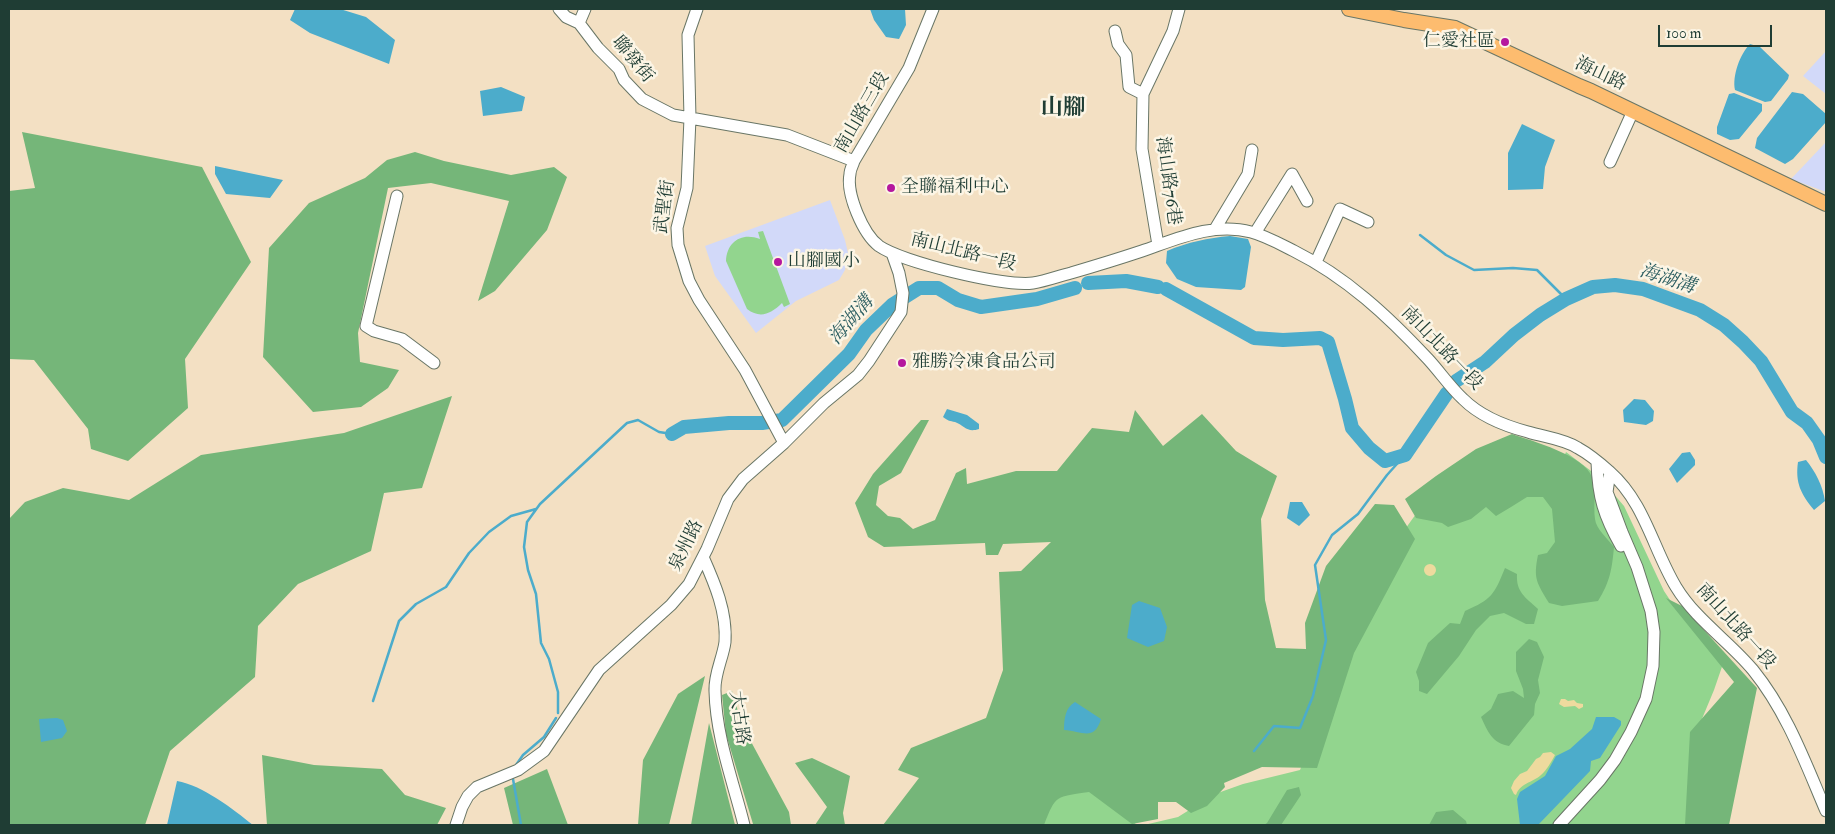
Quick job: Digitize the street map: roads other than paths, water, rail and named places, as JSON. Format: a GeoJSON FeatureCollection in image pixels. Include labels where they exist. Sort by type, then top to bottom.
{"type":"FeatureCollection","features":[{"type":"Feature","properties":{"kind":"main road","name":"海山路"},"geometry":{"type":"LineString","coordinates":[[1349,9],[1455,28],[1826,204]]}},
{"type":"Feature","properties":{"kind":"street","name":"聯發街"},"geometry":{"type":"LineString","coordinates":[[559,9],[566,17],[579,22],[598,48],[619,69],[624,80],[642,99],[673,115],[787,135],[854,161]]}},
{"type":"Feature","properties":{"kind":"street"},"geometry":{"type":"LineString","coordinates":[[579,22],[585,9]]}},
{"type":"Feature","properties":{"kind":"street","name":"武聖街"},"geometry":{"type":"LineString","coordinates":[[697,9],[688,35],[690,118],[687,188],[677,228],[678,245],[689,281],[699,300],[746,370],[784,443]]}},
{"type":"Feature","properties":{"kind":"street","name":"南山路三段"},"geometry":{"type":"LineString","coordinates":[[892,252],[880,246],[869,237],[854,206],[850,189],[850,174],[854,161],[909,68],[933,9]]}},
{"type":"Feature","properties":{"kind":"street","name":"海山路76巷"},"geometry":{"type":"LineString","coordinates":[[1158,245],[1142,149],[1144,94],[1173,31],[1179,9]]}},
{"type":"Feature","properties":{"kind":"street"},"geometry":{"type":"LineString","coordinates":[[1115,31],[1118,44],[1126,55],[1129,87],[1144,94]]}},
{"type":"Feature","properties":{"kind":"street"},"geometry":{"type":"LineString","coordinates":[[1610,162],[1633,111]]}},
{"type":"Feature","properties":{"kind":"street"},"geometry":{"type":"LineString","coordinates":[[1215,229],[1248,174],[1252,150]]}},
{"type":"Feature","properties":{"kind":"street"},"geometry":{"type":"LineString","coordinates":[[1255,233],[1292,174],[1307,201]]}},
{"type":"Feature","properties":{"kind":"street"},"geometry":{"type":"LineString","coordinates":[[397,196],[366,326],[374,331],[402,339],[434,363]]}},
{"type":"Feature","properties":{"kind":"street"},"geometry":{"type":"LineString","coordinates":[[1316,262],[1340,209],[1368,222]]}},
{"type":"Feature","properties":{"kind":"street","name":"南山北路一段"},"geometry":{"type":"LineString","coordinates":[[892,252],[913,260],[974,276],[1020,284],[1037,282],[1123,258],[1158,245],[1215,229],[1255,233],[1316,262],[1340,277],[1388,319],[1464,400],[1476,410],[1499,422],[1577,447],[1610,472],[1635,501],[1675,586],[1687,603],[1742,658],[1769,690],[1795,737],[1826,811]]}},
{"type":"Feature","properties":{"kind":"street","name":"泉州路"},"geometry":{"type":"LineString","coordinates":[[456,825],[468,796],[478,788],[518,770],[544,751],[599,670],[671,605],[689,584],[733,492],[743,479],[784,443],[824,403],[858,375],[869,362],[901,312],[903,297],[899,273],[892,252]]}},
{"type":"Feature","properties":{"kind":"street"},"geometry":{"type":"LineString","coordinates":[[1597,462],[1598,481],[1606,517],[1632,570],[1642,585]]}},
{"type":"Feature","properties":{"kind":"street"},"geometry":{"type":"LineString","coordinates":[[1559,825],[1600,780],[1615,760],[1631,732],[1646,699],[1653,666],[1654,632],[1650,611],[1637,567],[1607,492],[1610,472]]}},
{"type":"Feature","properties":{"kind":"street","name":"大古路"},"geometry":{"type":"LineString","coordinates":[[703,557],[714,583],[724,616],[725,642],[714,688],[718,728],[744,825]]}},
{"type":"Feature","properties":{"kind":"water"},"geometry":{"type":"Polygon","coordinates":[[[295,9],[340,9],[366,17],[395,40],[389,64],[310,33],[290,20],[295,9]]]}},
{"type":"Feature","properties":{"kind":"water"},"geometry":{"type":"Polygon","coordinates":[[[870,9],[905,9],[906,25],[899,39],[886,37],[874,20],[870,9]]]}},
{"type":"Feature","properties":{"kind":"water"},"geometry":{"type":"Polygon","coordinates":[[[1750,44],[1760,47],[1789,75],[1771,101],[1765,102],[1735,90],[1734,84],[1738,66],[1743,53],[1750,44]]]}},
{"type":"Feature","properties":{"kind":"water"},"geometry":{"type":"Polygon","coordinates":[[[501,87],[525,97],[522,111],[483,116],[480,91],[501,87]]]}},
{"type":"Feature","properties":{"kind":"water"},"geometry":{"type":"Polygon","coordinates":[[[1792,92],[1803,94],[1826,114],[1826,122],[1793,159],[1785,164],[1755,148],[1757,138],[1792,92]]]}},
{"type":"Feature","properties":{"kind":"water"},"geometry":{"type":"Polygon","coordinates":[[[1734,93],[1762,104],[1762,111],[1739,139],[1730,140],[1717,134],[1717,127],[1729,94],[1734,93]]]}},
{"type":"Feature","properties":{"kind":"water"},"geometry":{"type":"Polygon","coordinates":[[[1522,124],[1555,140],[1545,167],[1543,189],[1508,190],[1508,153],[1522,124]]]}},
{"type":"Feature","properties":{"kind":"water"},"geometry":{"type":"Polygon","coordinates":[[[215,166],[283,180],[270,198],[226,194],[215,174],[215,166]]]}},
{"type":"Feature","properties":{"kind":"water"},"geometry":{"type":"Polygon","coordinates":[[[1230,236],[1248,239],[1251,247],[1245,287],[1241,290],[1196,287],[1177,279],[1166,263],[1167,251],[1198,241],[1230,236]]]}},
{"type":"Feature","properties":{"kind":"water"},"geometry":{"type":"Polygon","coordinates":[[[1634,399],[1645,400],[1654,411],[1653,421],[1646,425],[1624,422],[1623,410],[1634,399]]]}},
{"type":"Feature","properties":{"kind":"water"},"geometry":{"type":"Polygon","coordinates":[[[947,409],[967,415],[979,424],[979,429],[969,430],[946,419],[943,417],[947,409]]]}},
{"type":"Feature","properties":{"kind":"water"},"geometry":{"type":"Polygon","coordinates":[[[1690,452],[1695,460],[1695,465],[1677,483],[1669,469],[1682,453],[1690,452]]]}},
{"type":"Feature","properties":{"kind":"water"},"geometry":{"type":"Polygon","coordinates":[[[1806,460],[1818,479],[1825,501],[1814,510],[1802,493],[1797,476],[1798,462],[1806,460]]]}},
{"type":"Feature","properties":{"kind":"water"},"geometry":{"type":"Polygon","coordinates":[[[1290,502],[1302,502],[1310,515],[1299,526],[1287,518],[1290,502]]]}},
{"type":"Feature","properties":{"kind":"water"},"geometry":{"type":"Polygon","coordinates":[[[1139,601],[1160,608],[1167,627],[1164,641],[1148,647],[1127,638],[1132,605],[1139,601]]]}},
{"type":"Feature","properties":{"kind":"water"},"geometry":{"type":"Polygon","coordinates":[[[1075,702],[1101,719],[1095,731],[1087,734],[1064,730],[1067,711],[1075,702]]]}},
{"type":"Feature","properties":{"kind":"water"},"geometry":{"type":"Polygon","coordinates":[[[1596,717],[1614,717],[1621,721],[1621,725],[1600,758],[1591,761],[1590,771],[1538,825],[1520,825],[1517,799],[1520,792],[1545,776],[1556,756],[1570,749],[1592,729],[1596,717]]]}},
{"type":"Feature","properties":{"kind":"water"},"geometry":{"type":"Polygon","coordinates":[[[57,718],[63,720],[67,731],[62,738],[41,742],[39,719],[57,718]]]}},
{"type":"Feature","properties":{"kind":"water"},"geometry":{"type":"Polygon","coordinates":[[[177,781],[187,783],[207,792],[253,825],[167,825],[177,781]]]}},
{"type":"Feature","properties":{"kind":"waterway"},"geometry":{"type":"LineString","coordinates":[[1420,235],[1446,255],[1474,270],[1513,268],[1537,270],[1566,299]]}},
{"type":"Feature","properties":{"kind":"waterway","name":"海湖溝"},"geometry":{"type":"LineString","coordinates":[[1088,283],[1126,281],[1158,287]]}},
{"type":"Feature","properties":{"kind":"waterway","name":"海湖溝"},"geometry":{"type":"LineString","coordinates":[[1456,381],[1485,362],[1514,335],[1540,315],[1566,299],[1593,287],[1615,285],[1643,289],[1700,310],[1724,325],[1743,342],[1761,361],[1792,412],[1807,423],[1819,440],[1826,457]]}},
{"type":"Feature","properties":{"kind":"waterway","name":"海湖溝"},"geometry":{"type":"LineString","coordinates":[[672,434],[684,427],[729,423],[762,423],[782,420],[849,354],[866,330],[892,305],[919,288],[938,288],[958,300],[981,307],[1037,299],[1075,288]]}},
{"type":"Feature","properties":{"kind":"waterway","name":"海湖溝"},"geometry":{"type":"LineString","coordinates":[[1166,289],[1254,338],[1283,340],[1320,338],[1328,342],[1352,428],[1369,448],[1385,461],[1405,455],[1447,393]]}},
{"type":"Feature","properties":{"kind":"waterway"},"geometry":{"type":"LineString","coordinates":[[558,713],[558,692],[549,659],[541,643],[536,594],[528,570],[524,547],[527,522],[540,504],[627,423],[638,420],[659,432],[672,434]]}},
{"type":"Feature","properties":{"kind":"waterway"},"geometry":{"type":"LineString","coordinates":[[1254,751],[1274,726],[1300,728],[1313,696],[1326,640],[1315,565],[1332,535],[1358,514],[1387,475],[1405,455]]}},
{"type":"Feature","properties":{"kind":"waterway"},"geometry":{"type":"LineString","coordinates":[[373,701],[399,621],[416,604],[446,587],[469,553],[489,532],[511,516],[536,509]]}},
{"type":"Feature","properties":{"kind":"waterway"},"geometry":{"type":"LineString","coordinates":[[516,765],[523,755],[544,737],[556,718]]}},
{"type":"Feature","properties":{"kind":"waterway"},"geometry":{"type":"LineString","coordinates":[[513,779],[521,825]]}},
{"type":"Feature","properties":{"kind":"place","name":"仁愛社區"},"geometry":{"type":"Point","coordinates":[1505,42]}},
{"type":"Feature","properties":{"kind":"place","name":"全聯福利中心"},"geometry":{"type":"Point","coordinates":[891,188]}},
{"type":"Feature","properties":{"kind":"place","name":"山腳國小"},"geometry":{"type":"Point","coordinates":[778,262]}},
{"type":"Feature","properties":{"kind":"place","name":"雅勝冷凍食品公司"},"geometry":{"type":"Point","coordinates":[902,363]}},
{"type":"Feature","properties":{"kind":"district","name":"山腳"},"geometry":{"type":"Point","coordinates":[1063,109]}}]}
